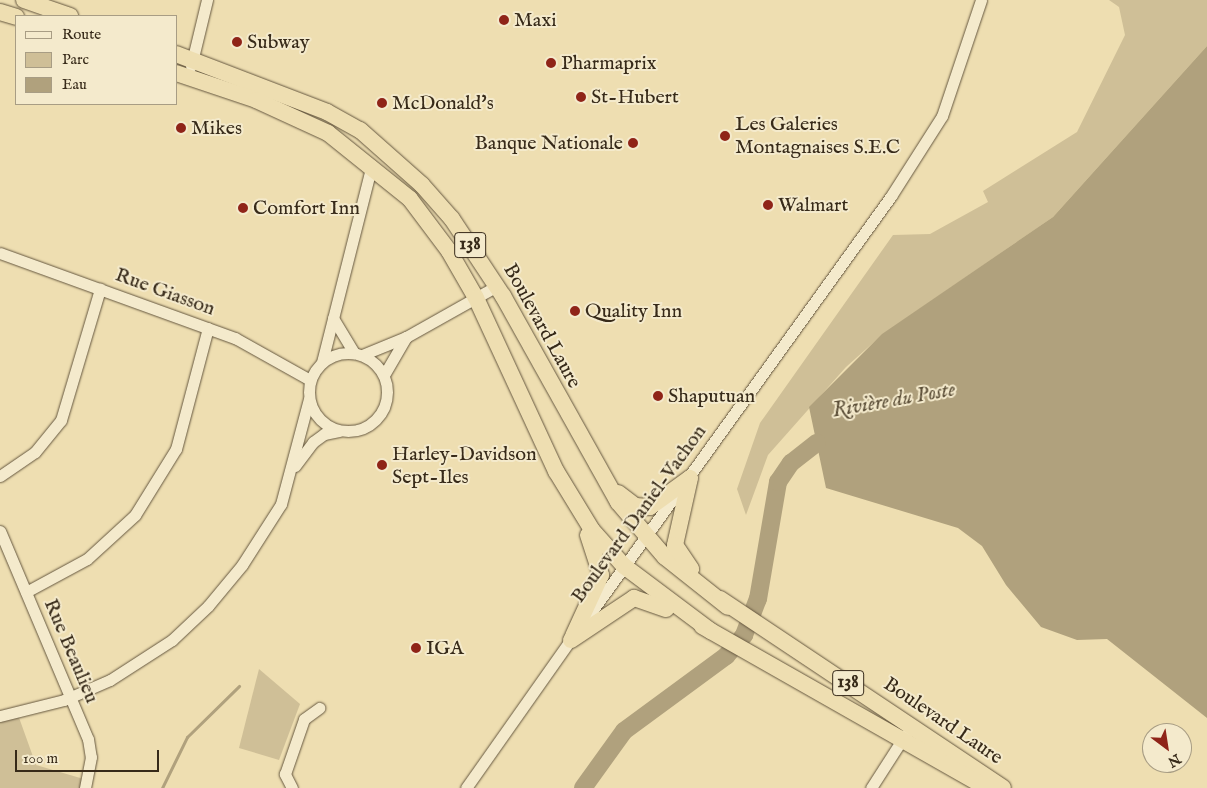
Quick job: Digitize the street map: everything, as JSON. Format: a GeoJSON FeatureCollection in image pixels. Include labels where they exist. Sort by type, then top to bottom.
{"type":"FeatureCollection","features":[{"type":"Feature","properties":{"kind":"highway"},"geometry":{"type":"LineString","coordinates":[[24,0],[67,15]]}},
{"type":"Feature","properties":{"kind":"highway"},"geometry":{"type":"LineString","coordinates":[[0,12],[15,18]]}},
{"type":"Feature","properties":{"kind":"highway","name":"Boulevard Laure"},"geometry":{"type":"LineString","coordinates":[[178,55],[327,112],[360,130],[428,192],[497,286],[591,459],[646,538],[728,607],[912,724],[1003,788]]}},
{"type":"Feature","properties":{"kind":"highway","name":"138"},"geometry":{"type":"LineString","coordinates":[[182,75],[256,100],[328,133],[372,166],[410,199],[449,251],[476,298],[574,503],[624,566],[711,631]]}},
{"type":"Feature","properties":{"kind":"highway"},"geometry":{"type":"LineString","coordinates":[[591,459],[635,506],[657,504],[690,478]]}},
{"type":"Feature","properties":{"kind":"highway"},"geometry":{"type":"LineString","coordinates":[[690,478],[675,545],[693,572],[728,607]]}},
{"type":"Feature","properties":{"kind":"highway"},"geometry":{"type":"LineString","coordinates":[[571,640],[602,575],[599,557],[574,503]]}},
{"type":"Feature","properties":{"kind":"highway"},"geometry":{"type":"LineString","coordinates":[[571,640],[634,598],[651,601],[711,631]]}},
{"type":"Feature","properties":{"kind":"highway","name":"Boulevard Laure"},"geometry":{"type":"LineString","coordinates":[[711,631],[901,741],[987,788]]}},
{"type":"Feature","properties":{"kind":"street"},"geometry":{"type":"LineString","coordinates":[[182,75],[192,60],[207,0]]}},
{"type":"Feature","properties":{"kind":"street","name":"Boulevard Daniel-Vachon"},"geometry":{"type":"LineString","coordinates":[[466,788],[891,196],[942,116],[981,0]]}},
{"type":"Feature","properties":{"kind":"street"},"geometry":{"type":"LineString","coordinates":[[293,470],[309,399],[310,380],[322,362],[372,166]]}},
{"type":"Feature","properties":{"kind":"street","name":"Rue Giasson"},"geometry":{"type":"LineString","coordinates":[[0,253],[208,328],[310,380]]}},
{"type":"Feature","properties":{"kind":"street"},"geometry":{"type":"LineString","coordinates":[[322,362],[358,354],[406,336],[497,286]]}},
{"type":"Feature","properties":{"kind":"street"},"geometry":{"type":"LineString","coordinates":[[0,476],[35,452],[61,420],[100,289]]}},
{"type":"Feature","properties":{"kind":"street"},"geometry":{"type":"LineString","coordinates":[[333,318],[358,354],[384,375]]}},
{"type":"Feature","properties":{"kind":"street"},"geometry":{"type":"LineString","coordinates":[[26,592],[87,559],[135,515],[176,449],[208,328]]}},
{"type":"Feature","properties":{"kind":"street"},"geometry":{"type":"LineString","coordinates":[[0,716],[71,698],[153,654],[208,606],[266,529],[293,470],[313,442],[324,434],[366,428],[380,416],[387,399],[384,375],[406,336]]}},
{"type":"Feature","properties":{"kind":"street"},"geometry":{"type":"LineString","coordinates":[[309,399],[320,420],[342,431]]}},
{"type":"Feature","properties":{"kind":"street","name":"Rue Beaulieu"},"geometry":{"type":"LineString","coordinates":[[0,530],[90,746],[85,788]]}},
{"type":"Feature","properties":{"kind":"street"},"geometry":{"type":"LineString","coordinates":[[292,788],[285,774],[304,719],[319,708]]}},
{"type":"Feature","properties":{"kind":"street"},"geometry":{"type":"LineString","coordinates":[[871,788],[912,724]]}},
{"type":"Feature","properties":{"kind":"green space"},"geometry":{"type":"Polygon","coordinates":[[[1109,0],[1207,0],[1207,46],[1053,217],[883,334],[846,367],[768,455],[746,515],[737,489],[760,423],[893,235],[930,234],[988,202],[983,191],[1077,132],[1125,35],[1119,7],[1109,0]]]}},
{"type":"Feature","properties":{"kind":"green space"},"geometry":{"type":"Polygon","coordinates":[[[259,669],[300,704],[279,760],[239,748],[259,669]]]}},
{"type":"Feature","properties":{"kind":"green space"},"geometry":{"type":"Polygon","coordinates":[[[17,712],[36,765],[87,780],[85,788],[0,788],[0,716],[17,712]]]}},
{"type":"Feature","properties":{"kind":"water"},"geometry":{"type":"Polygon","coordinates":[[[1207,46],[1207,718],[1107,639],[1077,640],[1041,627],[1006,585],[982,546],[958,528],[826,488],[809,407],[882,334],[1053,217],[1207,46]]]}},
{"type":"Feature","properties":{"kind":"waterway","name":"Rivière du Poste"},"geometry":{"type":"LineString","coordinates":[[583,788],[624,731],[726,656],[744,635],[758,599],[778,482],[791,463],[817,443]]}},
{"type":"Feature","properties":{"kind":"waterway"},"geometry":{"type":"LineString","coordinates":[[162,788],[187,737],[239,686]]}},
{"type":"Feature","properties":{"kind":"place","name":"Maxi"},"geometry":{"type":"Point","coordinates":[504,20]}},
{"type":"Feature","properties":{"kind":"place","name":"Subway"},"geometry":{"type":"Point","coordinates":[237,42]}},
{"type":"Feature","properties":{"kind":"place","name":"Pharmaprix"},"geometry":{"type":"Point","coordinates":[551,63]}},
{"type":"Feature","properties":{"kind":"place","name":"St-Hubert"},"geometry":{"type":"Point","coordinates":[581,97]}},
{"type":"Feature","properties":{"kind":"place","name":"McDonald's"},"geometry":{"type":"Point","coordinates":[382,103]}},
{"type":"Feature","properties":{"kind":"place","name":"Mikes"},"geometry":{"type":"Point","coordinates":[181,128]}},
{"type":"Feature","properties":{"kind":"place","name":"Les Galeries Montagnaises S.E.C"},"geometry":{"type":"Point","coordinates":[725,136]}},
{"type":"Feature","properties":{"kind":"place","name":"Banque Nationale"},"geometry":{"type":"Point","coordinates":[633,143]}},
{"type":"Feature","properties":{"kind":"place","name":"Walmart"},"geometry":{"type":"Point","coordinates":[768,205]}},
{"type":"Feature","properties":{"kind":"place","name":"Comfort Inn"},"geometry":{"type":"Point","coordinates":[243,208]}},
{"type":"Feature","properties":{"kind":"place","name":"Quality Inn"},"geometry":{"type":"Point","coordinates":[575,311]}},
{"type":"Feature","properties":{"kind":"place","name":"Shaputuan"},"geometry":{"type":"Point","coordinates":[658,396]}},
{"type":"Feature","properties":{"kind":"place","name":"Harley-Davidson Sept-Iles"},"geometry":{"type":"Point","coordinates":[382,465]}},
{"type":"Feature","properties":{"kind":"place","name":"IGA"},"geometry":{"type":"Point","coordinates":[416,648]}}]}
